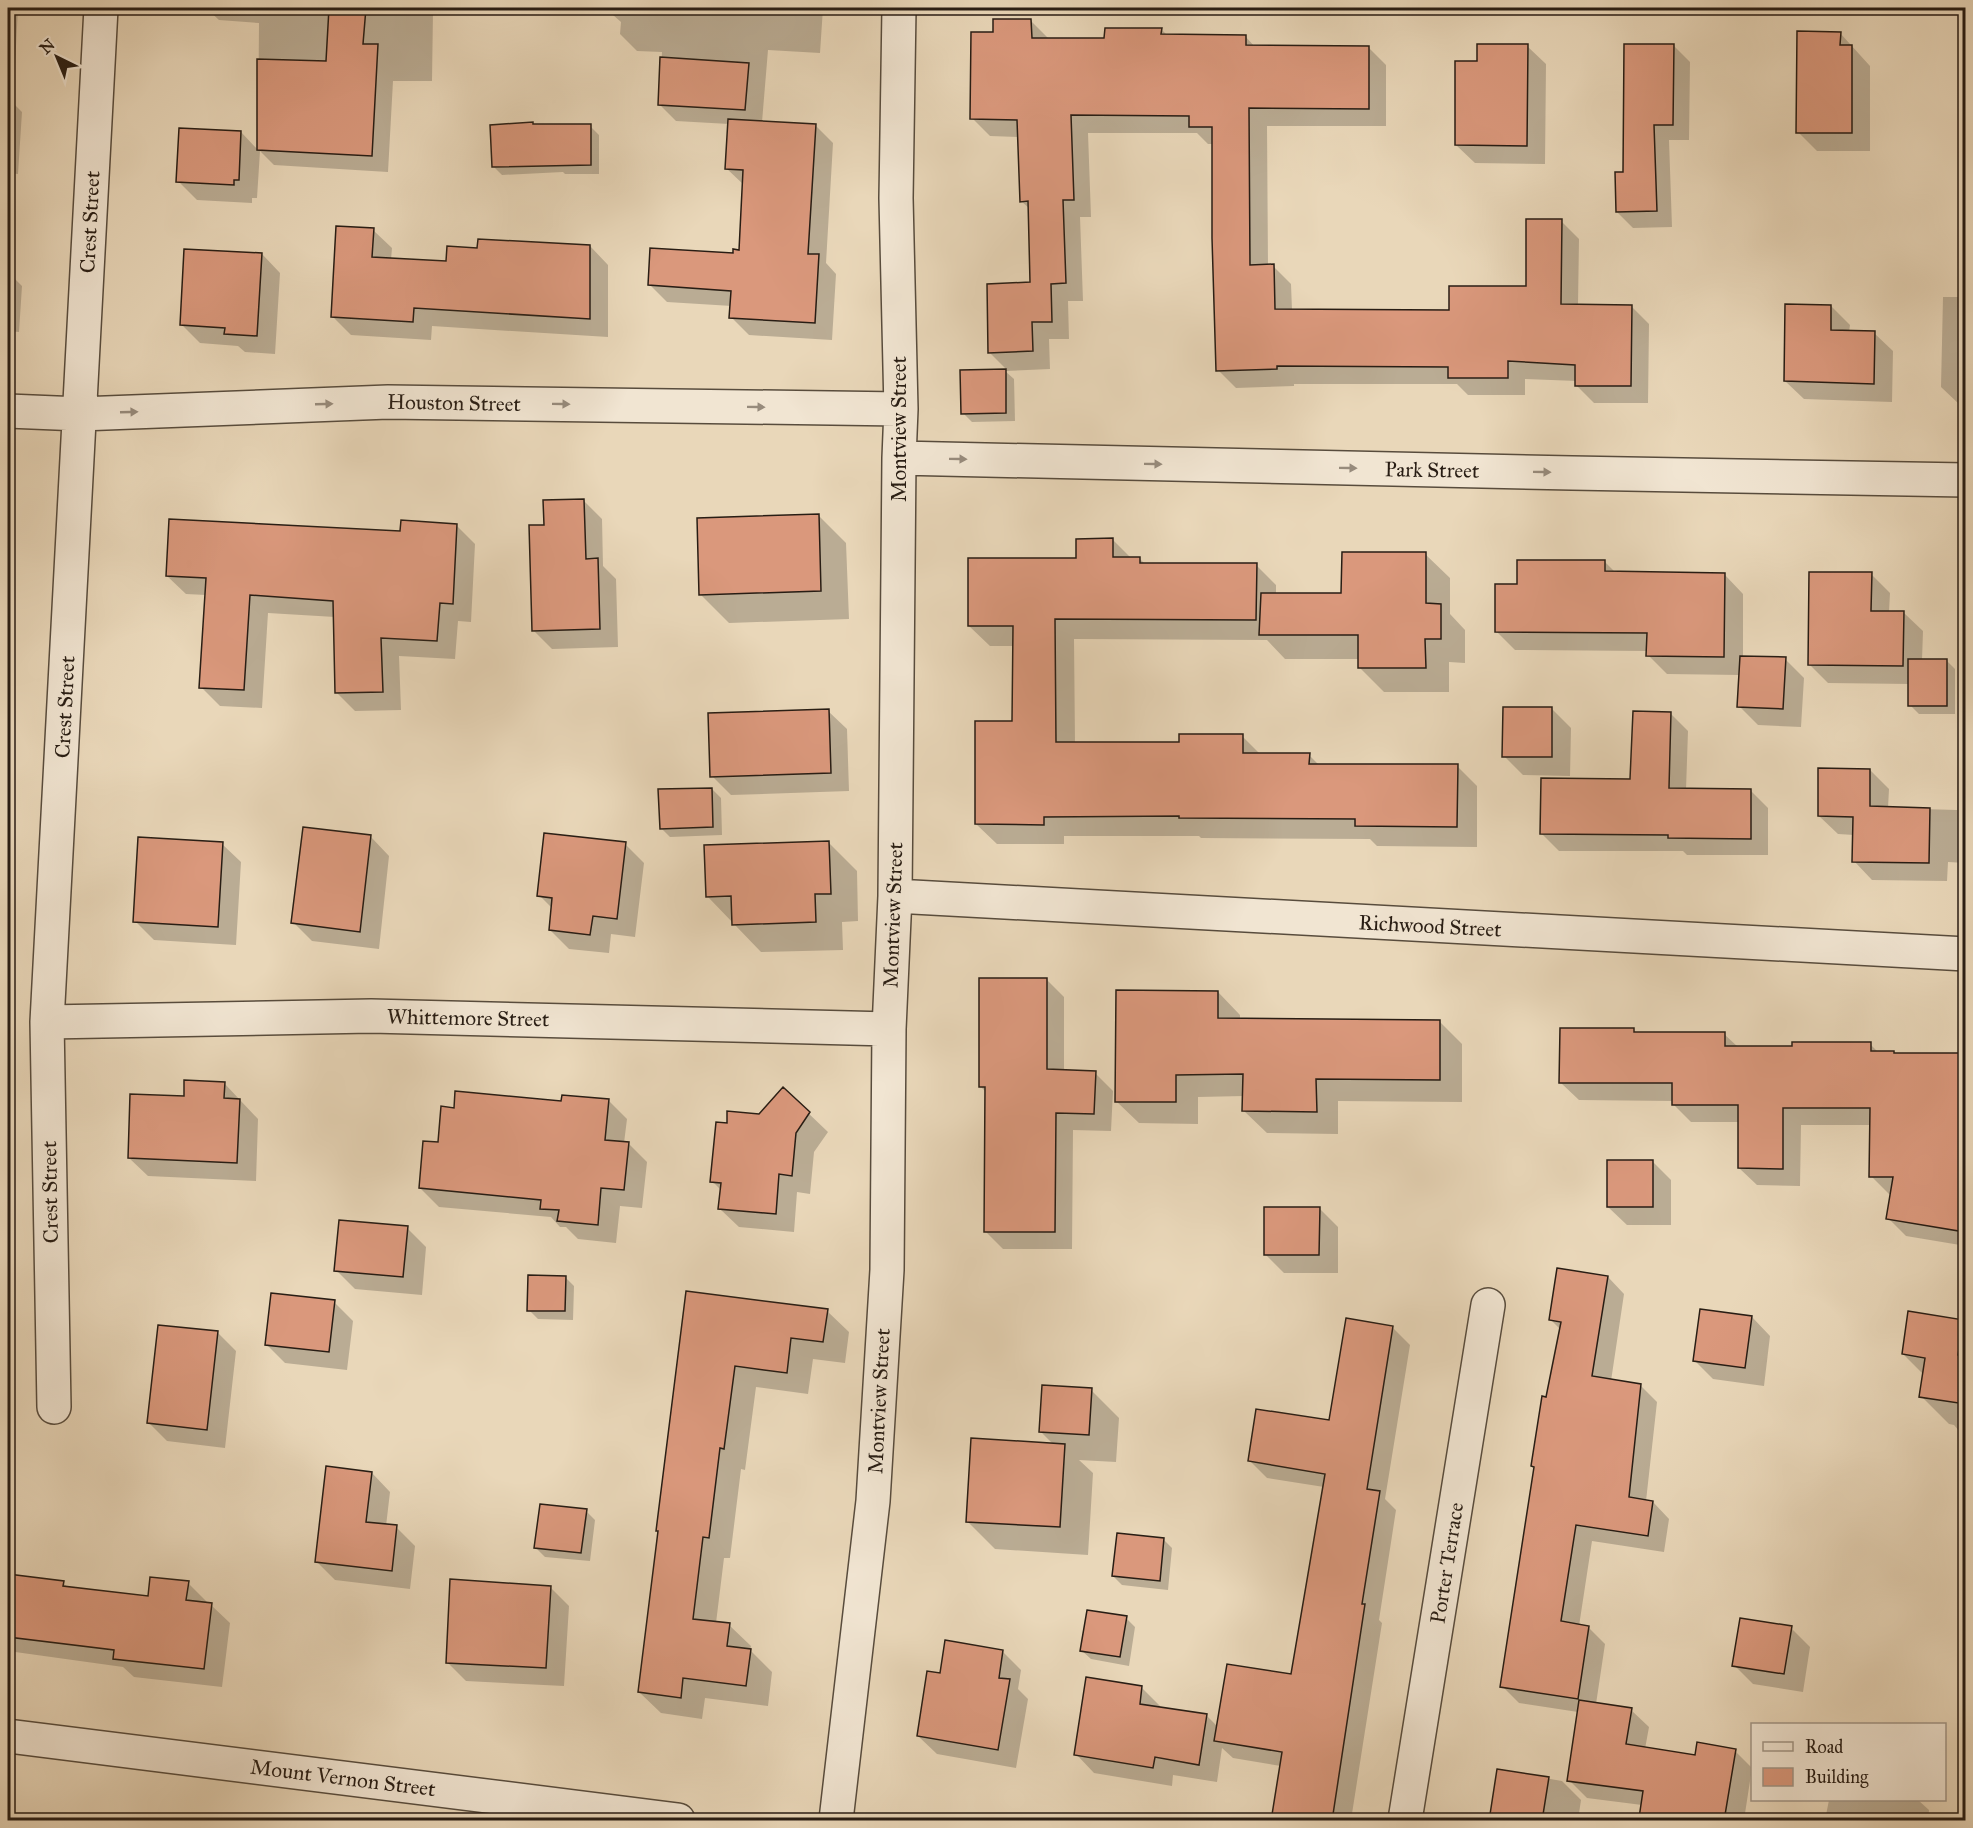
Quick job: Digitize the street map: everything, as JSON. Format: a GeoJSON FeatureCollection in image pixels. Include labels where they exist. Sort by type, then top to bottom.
{"type":"FeatureCollection","features":[{"type":"Feature","properties":{"kind":"street","name":"Crest Street"},"geometry":{"type":"LineString","coordinates":[[54,1407],[47,1022],[101,8]]}},
{"type":"Feature","properties":{"kind":"street","name":"Montview Street"},"geometry":{"type":"LineString","coordinates":[[836,1821],[873,1501],[886,1270],[889,1029],[895,896],[901,409],[896,198],[900,8]]}},
{"type":"Feature","properties":{"kind":"street","name":"Houston Street"},"geometry":{"type":"LineString","coordinates":[[8,411],[80,414],[388,402],[901,409]]}},
{"type":"Feature","properties":{"kind":"street","name":"Park Street"},"geometry":{"type":"LineString","coordinates":[[899,458],[1965,480]]}},
{"type":"Feature","properties":{"kind":"street","name":"Richwood Street"},"geometry":{"type":"LineString","coordinates":[[895,896],[1965,954]]}},
{"type":"Feature","properties":{"kind":"street","name":"Whittemore Street"},"geometry":{"type":"LineString","coordinates":[[47,1022],[370,1016],[889,1029]]}},
{"type":"Feature","properties":{"kind":"street","name":"Porter Terrace"},"geometry":{"type":"LineString","coordinates":[[1405,1821],[1488,1305]]}},
{"type":"Feature","properties":{"kind":"street","name":"Mount Vernon Street"},"geometry":{"type":"LineString","coordinates":[[8,1736],[678,1821]]}},
{"type":"Feature","properties":{"kind":"building"},"geometry":{"type":"Polygon","coordinates":[[[329,8],[366,8],[363,44],[378,44],[372,156],[257,150],[257,59],[326,61],[329,8]]]}},
{"type":"Feature","properties":{"kind":"building"},"geometry":{"type":"Polygon","coordinates":[[[993,19],[1031,19],[1032,38],[1104,38],[1105,28],[1162,28],[1161,34],[1246,35],[1246,45],[1369,46],[1369,109],[1249,108],[1250,265],[1274,264],[1275,309],[1449,310],[1449,286],[1526,286],[1526,219],[1562,219],[1561,304],[1632,305],[1631,386],[1575,386],[1575,365],[1508,361],[1508,378],[1448,378],[1448,367],[1277,366],[1277,369],[1216,371],[1212,238],[1212,127],[1189,127],[1189,116],[1071,115],[1074,200],[1063,200],[1066,283],[1051,284],[1052,322],[1032,322],[1033,351],[988,353],[987,284],[1030,282],[1028,201],[1020,202],[1017,120],[970,119],[971,32],[993,32],[993,19]]]}},
{"type":"Feature","properties":{"kind":"building"},"geometry":{"type":"Polygon","coordinates":[[[1797,31],[1841,32],[1840,45],[1852,45],[1852,133],[1796,133],[1797,31]]]}},
{"type":"Feature","properties":{"kind":"building"},"geometry":{"type":"Polygon","coordinates":[[[1477,44],[1528,44],[1527,146],[1455,145],[1455,61],[1477,61],[1477,44]]]}},
{"type":"Feature","properties":{"kind":"building"},"geometry":{"type":"Polygon","coordinates":[[[1624,44],[1674,44],[1673,125],[1654,125],[1657,211],[1616,212],[1615,172],[1623,172],[1624,44]]]}},
{"type":"Feature","properties":{"kind":"building"},"geometry":{"type":"Polygon","coordinates":[[[660,57],[749,63],[745,110],[658,105],[660,57]]]}},
{"type":"Feature","properties":{"kind":"building"},"geometry":{"type":"Polygon","coordinates":[[[728,119],[816,124],[808,254],[819,254],[815,323],[729,318],[731,291],[648,285],[650,248],[733,253],[733,249],[739,250],[743,170],[725,169],[728,119]]]}},
{"type":"Feature","properties":{"kind":"building"},"geometry":{"type":"Polygon","coordinates":[[[533,122],[533,124],[591,124],[591,165],[492,167],[490,125],[533,122]]]}},
{"type":"Feature","properties":{"kind":"building"},"geometry":{"type":"Polygon","coordinates":[[[179,128],[241,131],[239,180],[234,180],[234,185],[176,182],[179,128]]]}},
{"type":"Feature","properties":{"kind":"building"},"geometry":{"type":"Polygon","coordinates":[[[336,226],[374,228],[372,257],[446,261],[447,246],[477,248],[478,239],[590,245],[590,319],[414,308],[413,322],[331,317],[336,226]]]}},
{"type":"Feature","properties":{"kind":"building"},"geometry":{"type":"Polygon","coordinates":[[[184,249],[262,253],[257,336],[224,334],[225,328],[180,325],[184,249]]]}},
{"type":"Feature","properties":{"kind":"building"},"geometry":{"type":"Polygon","coordinates":[[[1785,304],[1831,305],[1831,330],[1875,331],[1874,384],[1784,381],[1785,304]]]}},
{"type":"Feature","properties":{"kind":"building"},"geometry":{"type":"Polygon","coordinates":[[[1006,369],[1006,413],[961,414],[960,370],[1006,369]]]}},
{"type":"Feature","properties":{"kind":"building"},"geometry":{"type":"Polygon","coordinates":[[[584,499],[586,559],[598,558],[600,629],[532,631],[529,525],[544,525],[543,500],[584,499]]]}},
{"type":"Feature","properties":{"kind":"building"},"geometry":{"type":"Polygon","coordinates":[[[819,514],[821,591],[699,595],[697,518],[819,514]]]}},
{"type":"Feature","properties":{"kind":"building"},"geometry":{"type":"Polygon","coordinates":[[[169,519],[400,531],[401,520],[457,524],[453,604],[440,603],[437,641],[381,638],[383,692],[335,693],[333,601],[250,595],[244,690],[199,688],[206,578],[166,576],[169,519]]]}},
{"type":"Feature","properties":{"kind":"building"},"geometry":{"type":"Polygon","coordinates":[[[1113,538],[1113,557],[1140,557],[1140,563],[1257,563],[1256,620],[1055,619],[1056,742],[1179,742],[1179,734],[1243,734],[1243,753],[1310,753],[1309,764],[1458,764],[1457,827],[1355,826],[1355,819],[1179,818],[1179,816],[1044,817],[1044,825],[975,824],[975,721],[1012,721],[1013,626],[968,626],[968,558],[1076,558],[1076,539],[1113,538]]]}},
{"type":"Feature","properties":{"kind":"building"},"geometry":{"type":"Polygon","coordinates":[[[1342,552],[1426,552],[1426,603],[1441,604],[1441,639],[1425,639],[1426,668],[1358,668],[1358,635],[1259,635],[1261,593],[1341,593],[1342,552]]]}},
{"type":"Feature","properties":{"kind":"building"},"geometry":{"type":"Polygon","coordinates":[[[1517,560],[1605,560],[1605,571],[1725,573],[1724,657],[1646,656],[1647,633],[1495,632],[1495,584],[1517,584],[1517,560]]]}},
{"type":"Feature","properties":{"kind":"building"},"geometry":{"type":"Polygon","coordinates":[[[1809,572],[1872,572],[1871,611],[1904,611],[1903,666],[1808,665],[1809,572]]]}},
{"type":"Feature","properties":{"kind":"building"},"geometry":{"type":"Polygon","coordinates":[[[1740,656],[1786,657],[1783,709],[1737,707],[1740,656]]]}},
{"type":"Feature","properties":{"kind":"building"},"geometry":{"type":"Polygon","coordinates":[[[1908,659],[1947,659],[1947,706],[1908,706],[1908,659]]]}},
{"type":"Feature","properties":{"kind":"building"},"geometry":{"type":"Polygon","coordinates":[[[1503,707],[1552,707],[1552,757],[1502,757],[1503,707]]]}},
{"type":"Feature","properties":{"kind":"building"},"geometry":{"type":"Polygon","coordinates":[[[829,709],[831,773],[710,777],[708,713],[829,709]]]}},
{"type":"Feature","properties":{"kind":"building"},"geometry":{"type":"Polygon","coordinates":[[[1633,711],[1671,712],[1669,788],[1751,789],[1751,839],[1668,838],[1668,835],[1540,834],[1541,778],[1630,779],[1633,711]]]}},
{"type":"Feature","properties":{"kind":"building"},"geometry":{"type":"Polygon","coordinates":[[[1818,768],[1870,769],[1870,806],[1930,808],[1929,863],[1852,862],[1853,817],[1818,816],[1818,768]]]}},
{"type":"Feature","properties":{"kind":"building"},"geometry":{"type":"Polygon","coordinates":[[[712,788],[713,827],[660,829],[658,789],[712,788]]]}},
{"type":"Feature","properties":{"kind":"building"},"geometry":{"type":"Polygon","coordinates":[[[303,827],[371,835],[360,932],[291,923],[303,827]]]}},
{"type":"Feature","properties":{"kind":"building"},"geometry":{"type":"Polygon","coordinates":[[[544,833],[626,842],[617,919],[593,916],[590,935],[549,930],[552,898],[537,896],[544,833]]]}},
{"type":"Feature","properties":{"kind":"building"},"geometry":{"type":"Polygon","coordinates":[[[138,837],[223,842],[218,927],[133,922],[138,837]]]}},
{"type":"Feature","properties":{"kind":"building"},"geometry":{"type":"Polygon","coordinates":[[[829,841],[831,894],[815,894],[816,922],[732,925],[731,896],[706,897],[704,845],[829,841]]]}},
{"type":"Feature","properties":{"kind":"building"},"geometry":{"type":"Polygon","coordinates":[[[979,978],[1047,978],[1047,1069],[1096,1071],[1094,1114],[1056,1113],[1055,1232],[984,1232],[985,1087],[979,1087],[979,978]]]}},
{"type":"Feature","properties":{"kind":"building"},"geometry":{"type":"Polygon","coordinates":[[[1116,990],[1218,991],[1218,1018],[1440,1020],[1440,1080],[1316,1079],[1317,1112],[1242,1111],[1243,1074],[1176,1075],[1176,1102],[1115,1102],[1116,990]]]}},
{"type":"Feature","properties":{"kind":"building"},"geometry":{"type":"Polygon","coordinates":[[[1560,1028],[1634,1028],[1634,1032],[1725,1032],[1725,1046],[1792,1046],[1792,1042],[1871,1042],[1871,1051],[1965,1053],[1965,1232],[1886,1219],[1893,1177],[1869,1177],[1870,1108],[1783,1108],[1783,1169],[1738,1168],[1738,1105],[1672,1105],[1672,1083],[1559,1083],[1560,1028]]]}},
{"type":"Feature","properties":{"kind":"building"},"geometry":{"type":"Polygon","coordinates":[[[184,1080],[225,1082],[224,1098],[240,1099],[237,1163],[128,1158],[130,1094],[184,1096],[184,1080]]]}},
{"type":"Feature","properties":{"kind":"building"},"geometry":{"type":"Polygon","coordinates":[[[783,1087],[810,1112],[796,1133],[792,1176],[779,1174],[776,1214],[718,1209],[721,1183],[710,1182],[716,1122],[727,1123],[727,1111],[759,1114],[783,1087]]]}},
{"type":"Feature","properties":{"kind":"building"},"geometry":{"type":"Polygon","coordinates":[[[455,1091],[561,1101],[562,1095],[609,1099],[605,1140],[629,1142],[624,1190],[601,1188],[598,1225],[557,1221],[559,1210],[540,1209],[541,1200],[419,1188],[423,1141],[438,1142],[441,1106],[454,1108],[455,1091]]]}},
{"type":"Feature","properties":{"kind":"building"},"geometry":{"type":"Polygon","coordinates":[[[1607,1160],[1653,1160],[1653,1207],[1607,1207],[1607,1160]]]}},
{"type":"Feature","properties":{"kind":"building"},"geometry":{"type":"Polygon","coordinates":[[[1264,1207],[1320,1207],[1319,1255],[1264,1255],[1264,1207]]]}},
{"type":"Feature","properties":{"kind":"building"},"geometry":{"type":"Polygon","coordinates":[[[339,1220],[408,1226],[403,1277],[334,1271],[339,1220]]]}},
{"type":"Feature","properties":{"kind":"building"},"geometry":{"type":"Polygon","coordinates":[[[1557,1268],[1608,1276],[1592,1376],[1641,1384],[1629,1497],[1653,1501],[1648,1536],[1576,1525],[1561,1621],[1589,1626],[1578,1699],[1500,1687],[1534,1467],[1531,1466],[1542,1396],[1546,1397],[1561,1322],[1549,1320],[1557,1268]]]}},
{"type":"Feature","properties":{"kind":"building"},"geometry":{"type":"Polygon","coordinates":[[[528,1275],[566,1276],[565,1311],[527,1311],[528,1275]]]}},
{"type":"Feature","properties":{"kind":"building"},"geometry":{"type":"Polygon","coordinates":[[[686,1291],[828,1309],[823,1342],[791,1338],[787,1373],[735,1366],[724,1449],[720,1448],[709,1538],[703,1537],[693,1619],[730,1623],[727,1646],[751,1649],[746,1686],[683,1678],[681,1698],[638,1692],[686,1291]]]}},
{"type":"Feature","properties":{"kind":"building"},"geometry":{"type":"Polygon","coordinates":[[[271,1293],[335,1300],[329,1352],[265,1345],[271,1293]]]}},
{"type":"Feature","properties":{"kind":"building"},"geometry":{"type":"Polygon","coordinates":[[[1700,1309],[1752,1316],[1745,1368],[1693,1361],[1700,1309]]]}},
{"type":"Feature","properties":{"kind":"building"},"geometry":{"type":"Polygon","coordinates":[[[1908,1311],[1964,1320],[1958,1355],[1965,1357],[1965,1404],[1919,1397],[1925,1358],[1902,1354],[1908,1311]]]}},
{"type":"Feature","properties":{"kind":"building"},"geometry":{"type":"Polygon","coordinates":[[[1346,1318],[1393,1326],[1367,1489],[1380,1491],[1362,1604],[1365,1604],[1332,1821],[1271,1821],[1282,1752],[1214,1741],[1227,1664],[1291,1674],[1325,1474],[1248,1461],[1256,1409],[1329,1420],[1346,1318]]]}},
{"type":"Feature","properties":{"kind":"building"},"geometry":{"type":"Polygon","coordinates":[[[158,1325],[218,1331],[207,1430],[147,1423],[158,1325]]]}},
{"type":"Feature","properties":{"kind":"building"},"geometry":{"type":"Polygon","coordinates":[[[1042,1385],[1092,1388],[1089,1435],[1039,1432],[1042,1385]]]}},
{"type":"Feature","properties":{"kind":"building"},"geometry":{"type":"Polygon","coordinates":[[[971,1438],[1065,1444],[1060,1527],[966,1522],[971,1438]]]}},
{"type":"Feature","properties":{"kind":"building"},"geometry":{"type":"Polygon","coordinates":[[[326,1466],[372,1472],[366,1522],[397,1525],[392,1571],[315,1562],[326,1466]]]}},
{"type":"Feature","properties":{"kind":"building"},"geometry":{"type":"Polygon","coordinates":[[[540,1504],[587,1509],[581,1553],[534,1548],[540,1504]]]}},
{"type":"Feature","properties":{"kind":"building"},"geometry":{"type":"Polygon","coordinates":[[[1117,1533],[1164,1538],[1160,1581],[1112,1576],[1117,1533]]]}},
{"type":"Feature","properties":{"kind":"building"},"geometry":{"type":"Polygon","coordinates":[[[8,1574],[64,1581],[63,1586],[148,1596],[150,1577],[189,1581],[186,1600],[212,1603],[204,1669],[113,1659],[114,1650],[8,1637],[8,1574]]]}},
{"type":"Feature","properties":{"kind":"building"},"geometry":{"type":"Polygon","coordinates":[[[450,1579],[551,1586],[546,1668],[446,1663],[450,1579]]]}},
{"type":"Feature","properties":{"kind":"building"},"geometry":{"type":"Polygon","coordinates":[[[1087,1610],[1127,1616],[1120,1657],[1080,1651],[1087,1610]]]}},
{"type":"Feature","properties":{"kind":"building"},"geometry":{"type":"Polygon","coordinates":[[[1740,1618],[1792,1626],[1784,1674],[1732,1666],[1740,1618]]]}},
{"type":"Feature","properties":{"kind":"building"},"geometry":{"type":"Polygon","coordinates":[[[945,1640],[1003,1650],[999,1678],[1010,1679],[998,1750],[917,1736],[927,1671],[940,1673],[945,1640]]]}},
{"type":"Feature","properties":{"kind":"building"},"geometry":{"type":"Polygon","coordinates":[[[1086,1677],[1142,1686],[1140,1704],[1207,1714],[1199,1765],[1155,1757],[1153,1768],[1074,1755],[1086,1677]]]}},
{"type":"Feature","properties":{"kind":"building"},"geometry":{"type":"Polygon","coordinates":[[[1579,1700],[1632,1708],[1626,1744],[1695,1755],[1697,1742],[1736,1749],[1724,1821],[1657,1821],[1639,1818],[1643,1791],[1567,1781],[1579,1700]]]}},
{"type":"Feature","properties":{"kind":"building"},"geometry":{"type":"Polygon","coordinates":[[[1497,1769],[1549,1777],[1542,1821],[1489,1821],[1497,1769]]]}}]}
